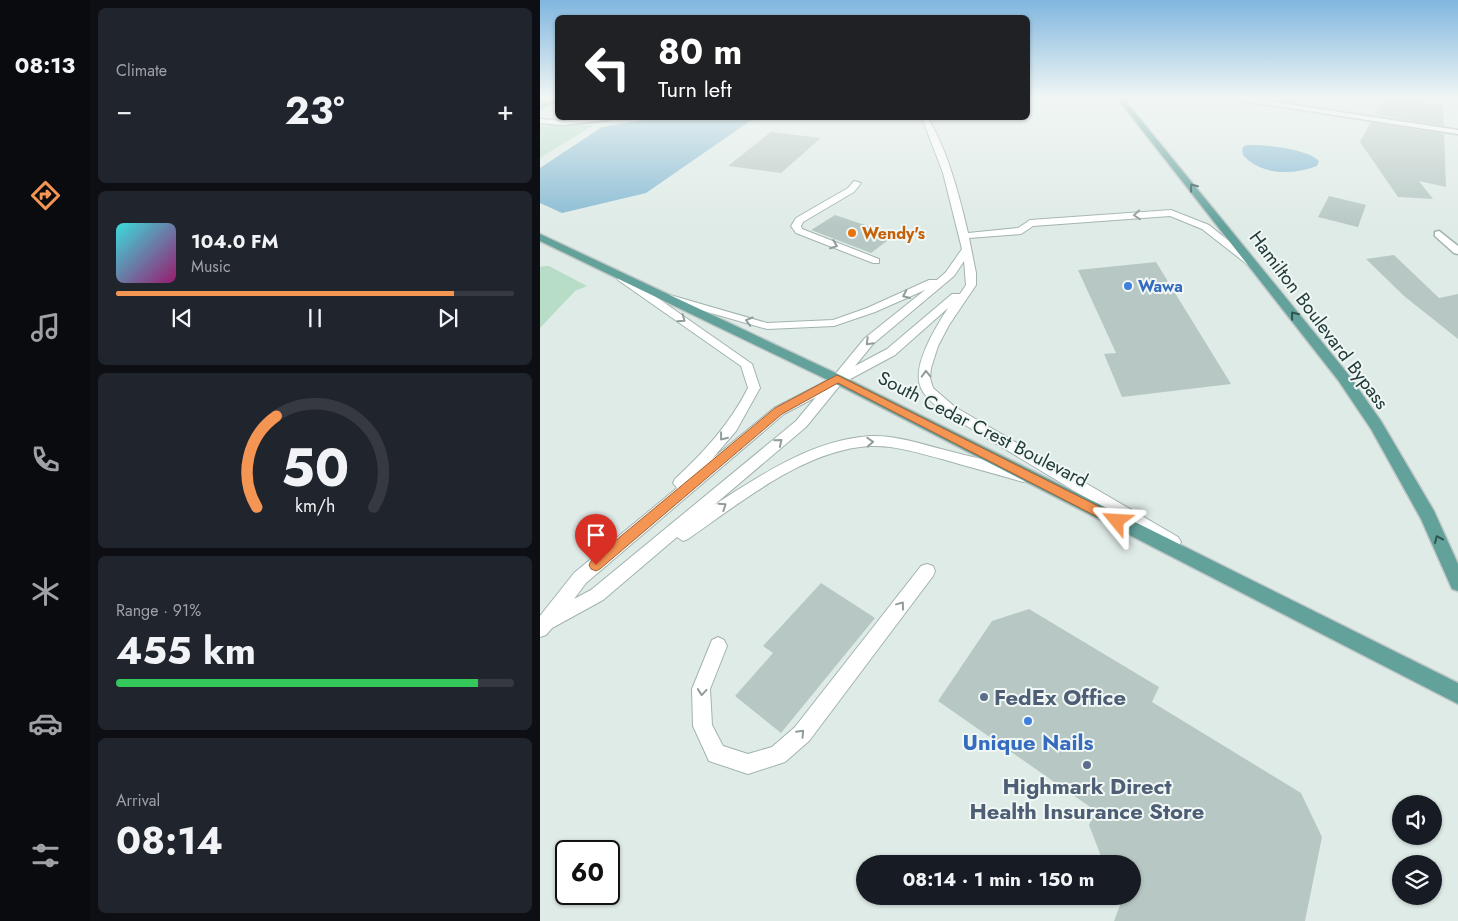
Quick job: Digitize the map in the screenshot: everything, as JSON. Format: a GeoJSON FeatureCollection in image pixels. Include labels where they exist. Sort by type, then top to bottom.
{"type":"FeatureCollection","features":[{"type":"Feature","properties":{"kind":"main road","name":"Hamilton Boulevard Bypass"},"geometry":{"type":"LineString","coordinates":[[1155,141],[1343,377],[1376,425],[1428,516],[1458,583]]}},
{"type":"Feature","properties":{"kind":"main road","name":"South Cedar Crest Boulevard"},"geometry":{"type":"LineString","coordinates":[[540,236],[837,379],[1458,694]]}},
{"type":"Feature","properties":{"kind":"street"},"geometry":{"type":"LineString","coordinates":[[1439,234],[1458,251]]}},
{"type":"Feature","properties":{"kind":"lane"},"geometry":{"type":"LineString","coordinates":[[936,141],[965,236],[972,274],[971,285],[951,311],[925,367],[926,386],[936,399],[950,410],[996,439],[1253,590]]}},
{"type":"Feature","properties":{"kind":"lane"},"geometry":{"type":"LineString","coordinates":[[857,183],[851,190],[799,220],[796,226],[799,231],[876,261]]}},
{"type":"Feature","properties":{"kind":"lane"},"geometry":{"type":"LineString","coordinates":[[965,236],[1021,231],[1030,223],[1171,213],[1192,219],[1209,227],[1256,266]]}},
{"type":"Feature","properties":{"kind":"lane"},"geometry":{"type":"LineString","coordinates":[[598,596],[802,424],[869,341],[950,274],[967,249]]}},
{"type":"Feature","properties":{"kind":"lane"},"geometry":{"type":"LineString","coordinates":[[544,625],[580,578],[711,453],[743,412],[754,388],[746,364],[613,272]]}},
{"type":"Feature","properties":{"kind":"lane"},"geometry":{"type":"LineString","coordinates":[[670,298],[767,326],[834,323],[872,310],[950,274]]}},
{"type":"Feature","properties":{"kind":"lane"},"geometry":{"type":"LineString","coordinates":[[580,578],[778,411],[890,352],[971,285]]}},
{"type":"Feature","properties":{"kind":"lane"},"geometry":{"type":"LineString","coordinates":[[544,625],[598,596],[722,507],[766,478],[812,456],[840,446],[871,441],[908,446],[1032,478]]}},
{"type":"Feature","properties":{"kind":"lane"},"geometry":{"type":"LineString","coordinates":[[718,646],[701,689],[703,726],[716,754],[748,764],[778,755],[802,734],[927,571]]}},
{"type":"Feature","properties":{"kind":"green space"},"geometry":{"type":"Polygon","coordinates":[[[540,141],[568,141],[540,158],[540,141]]]}},
{"type":"Feature","properties":{"kind":"green space"},"geometry":{"type":"Polygon","coordinates":[[[549,266],[587,286],[575,291],[540,328],[540,267],[549,266]]]}},
{"type":"Feature","properties":{"kind":"water"},"geometry":{"type":"Polygon","coordinates":[[[581,141],[721,141],[646,193],[562,213],[540,203],[540,168],[581,141]]]}},
{"type":"Feature","properties":{"kind":"water"},"geometry":{"type":"Polygon","coordinates":[[[1247,145],[1274,146],[1296,150],[1306,153],[1319,161],[1317,166],[1300,171],[1282,172],[1264,169],[1248,160],[1242,153],[1243,147],[1247,145]]]}},
{"type":"Feature","properties":{"kind":"building"},"geometry":{"type":"Polygon","coordinates":[[[760,141],[818,141],[781,173],[728,166],[760,141]]]}},
{"type":"Feature","properties":{"kind":"building"},"geometry":{"type":"Polygon","coordinates":[[[1444,141],[1446,187],[1419,181],[1433,199],[1398,197],[1360,142],[1444,141]]]}},
{"type":"Feature","properties":{"kind":"building"},"geometry":{"type":"Polygon","coordinates":[[[1329,196],[1366,205],[1358,227],[1318,217],[1329,196]]]}},
{"type":"Feature","properties":{"kind":"building","name":"Wendy's"},"geometry":{"type":"Polygon","coordinates":[[[835,215],[895,235],[871,253],[811,230],[835,215]]]}},
{"type":"Feature","properties":{"kind":"building"},"geometry":{"type":"Polygon","coordinates":[[[1394,255],[1439,298],[1458,294],[1458,339],[1404,296],[1366,259],[1394,255]]]}},
{"type":"Feature","properties":{"kind":"building"},"geometry":{"type":"Polygon","coordinates":[[[1156,262],[1231,384],[1122,397],[1104,354],[1116,353],[1078,270],[1156,262]]]}},
{"type":"Feature","properties":{"kind":"building"},"geometry":{"type":"Polygon","coordinates":[[[821,583],[875,618],[781,733],[735,696],[773,653],[763,646],[821,583]]]}},
{"type":"Feature","properties":{"kind":"building"},"geometry":{"type":"Polygon","coordinates":[[[1029,609],[1159,687],[1152,702],[1301,793],[1322,837],[1305,921],[1114,921],[1120,905],[1141,905],[1141,855],[1101,855],[1089,825],[1096,811],[938,701],[992,621],[1029,609]]]}},
{"type":"Feature","properties":{"kind":"place","name":"Wendy's"},"geometry":{"type":"Point","coordinates":[852,233]}},
{"type":"Feature","properties":{"kind":"place","name":"Wawa"},"geometry":{"type":"Point","coordinates":[1128,286]}},
{"type":"Feature","properties":{"kind":"place","name":"FedEx Office"},"geometry":{"type":"Point","coordinates":[984,697]}},
{"type":"Feature","properties":{"kind":"place","name":"Unique Nails"},"geometry":{"type":"Point","coordinates":[1028,721]}},
{"type":"Feature","properties":{"kind":"place","name":"Highmark Direct Health Insurance Store"},"geometry":{"type":"Point","coordinates":[1087,765]}},
{"type":"Feature","properties":{"kind":"route"},"geometry":{"type":"LineString","coordinates":[[596,565],[778,411],[837,379],[1117,521]]}}]}
